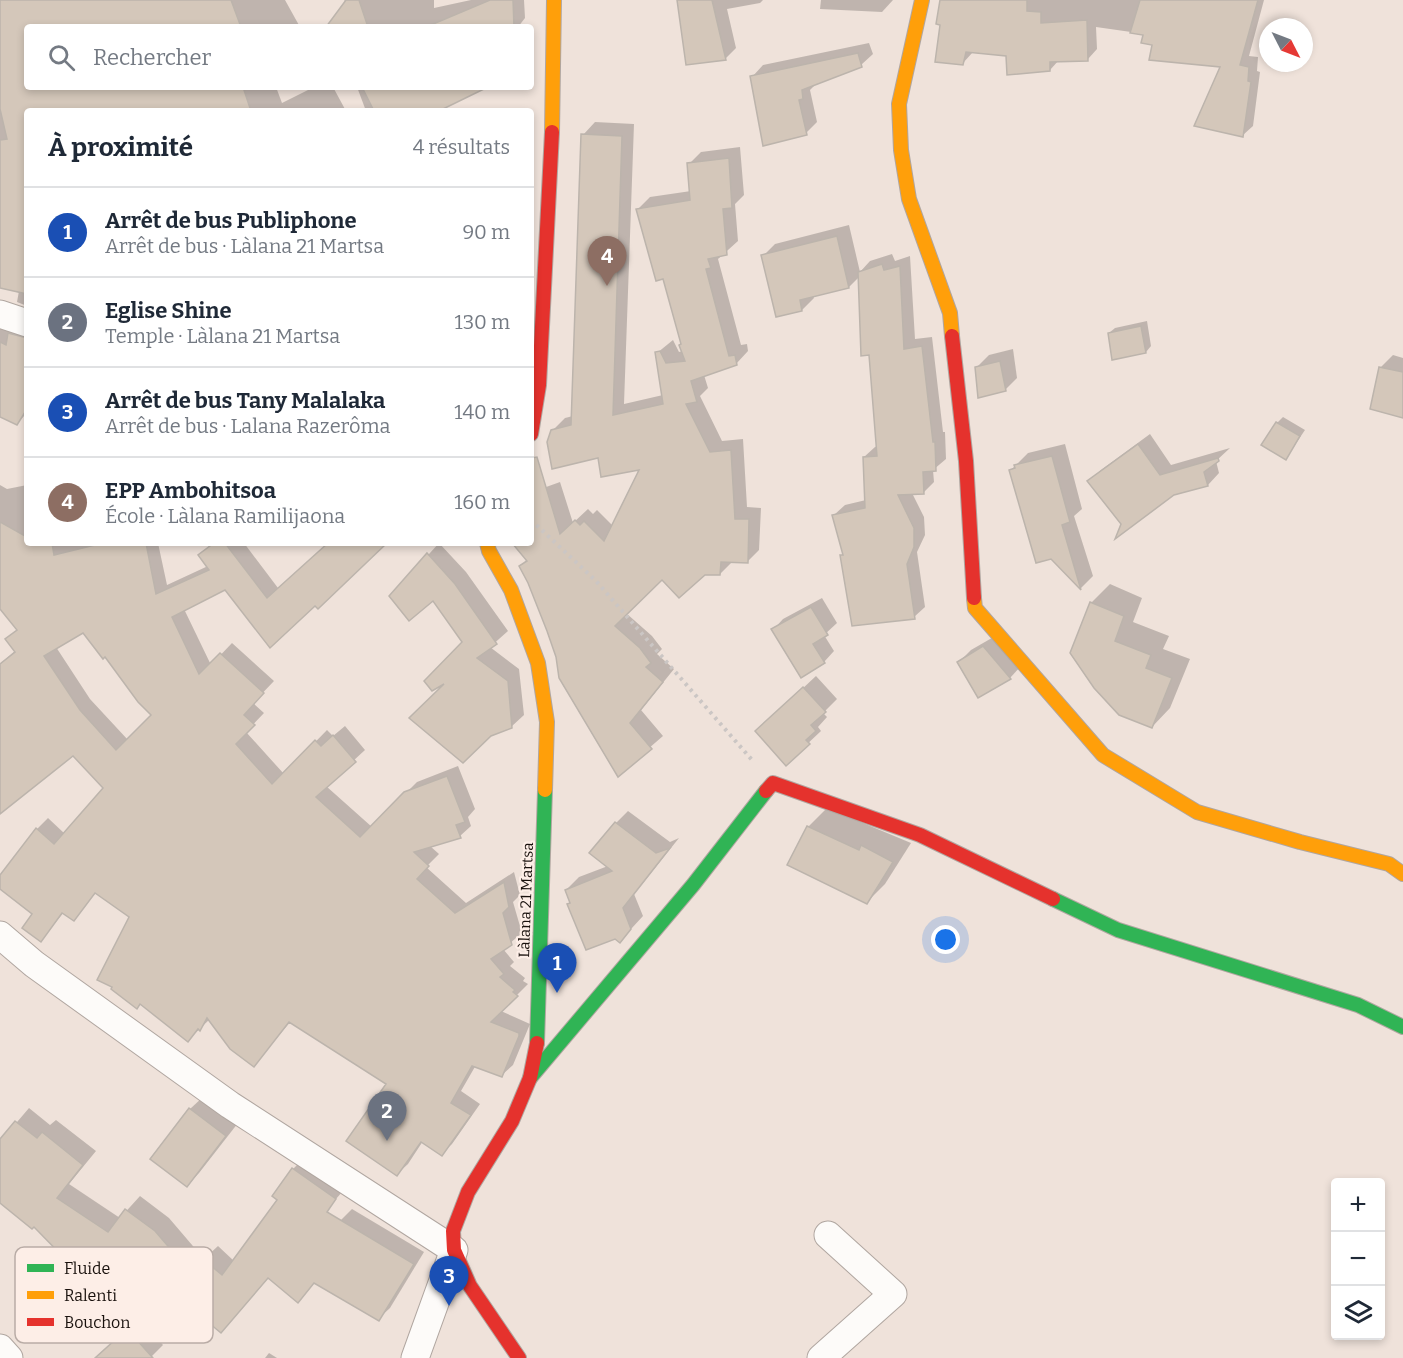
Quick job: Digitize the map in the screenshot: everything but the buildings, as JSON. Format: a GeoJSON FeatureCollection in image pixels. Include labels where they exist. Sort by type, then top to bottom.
{"type":"FeatureCollection","features":[{"type":"Feature","properties":{"kind":"street"},"geometry":{"type":"LineString","coordinates":[[534,411],[539,373],[552,134],[554,0]]}},
{"type":"Feature","properties":{"kind":"street"},"geometry":{"type":"LineString","coordinates":[[922,0],[899,104],[901,150],[909,199],[950,313],[966,461],[975,608],[1103,755],[1197,812],[1300,842],[1398,863]]}},
{"type":"Feature","properties":{"kind":"street"},"geometry":{"type":"LineString","coordinates":[[0,314],[24,322]]}},
{"type":"Feature","properties":{"kind":"street","name":"Làlana 21 Martsa"},"geometry":{"type":"LineString","coordinates":[[454,1250],[453,1231],[468,1192],[512,1121],[530,1078],[535,1060],[538,1026],[547,722],[538,663],[530,638],[514,598],[488,546]]}},
{"type":"Feature","properties":{"kind":"street"},"geometry":{"type":"LineString","coordinates":[[530,1078],[693,885],[773,783],[920,835],[1118,930],[1358,1005],[1403,1027]]}},
{"type":"Feature","properties":{"kind":"street"},"geometry":{"type":"LineString","coordinates":[[0,935],[34,964],[230,1105],[454,1250],[470,1286],[519,1358]]}},
{"type":"Feature","properties":{"kind":"street"},"geometry":{"type":"LineString","coordinates":[[821,1358],[893,1294],[828,1235]]}},
{"type":"Feature","properties":{"kind":"street"},"geometry":{"type":"LineString","coordinates":[[415,1358],[454,1250]]}},
{"type":"Feature","properties":{"kind":"street"},"geometry":{"type":"LineString","coordinates":[[0,1348],[9,1358]]}},
{"type":"Feature","properties":{"kind":"path"},"geometry":{"type":"LineString","coordinates":[[534,523],[596,581],[773,783]]}},
{"type":"Feature","properties":{"kind":"traffic: fast"},"geometry":{"type":"LineString","coordinates":[[537,1043],[545,790]]}},
{"type":"Feature","properties":{"kind":"traffic: fast"},"geometry":{"type":"LineString","coordinates":[[530,1078],[693,885],[766,791]]}},
{"type":"Feature","properties":{"kind":"traffic: fast"},"geometry":{"type":"LineString","coordinates":[[1053,899],[1118,930],[1358,1005],[1403,1027]]}},
{"type":"Feature","properties":{"kind":"traffic: slow"},"geometry":{"type":"LineString","coordinates":[[552,132],[554,0]]}},
{"type":"Feature","properties":{"kind":"traffic: slow"},"geometry":{"type":"LineString","coordinates":[[922,0],[899,104],[901,150],[909,199],[950,313],[952,336]]}},
{"type":"Feature","properties":{"kind":"traffic: slow"},"geometry":{"type":"LineString","coordinates":[[488,546],[511,590],[538,663],[547,722],[545,790]]}},
{"type":"Feature","properties":{"kind":"traffic: slow"},"geometry":{"type":"LineString","coordinates":[[974,598],[975,608],[1103,755],[1197,812],[1300,842],[1389,864],[1403,874]]}},
{"type":"Feature","properties":{"kind":"traffic: jam"},"geometry":{"type":"LineString","coordinates":[[534,416],[539,385],[552,132]]}},
{"type":"Feature","properties":{"kind":"traffic: jam"},"geometry":{"type":"LineString","coordinates":[[952,336],[966,461],[974,598]]}},
{"type":"Feature","properties":{"kind":"traffic: jam"},"geometry":{"type":"LineString","coordinates":[[766,791],[773,783],[920,835],[1053,899]]}},
{"type":"Feature","properties":{"kind":"traffic: jam"},"geometry":{"type":"LineString","coordinates":[[519,1358],[470,1286],[454,1250],[453,1231],[468,1192],[512,1121],[530,1078],[537,1043]]}},
{"type":"Feature","properties":{"kind":"place","name":"EPP Ambohitsoa"},"geometry":{"type":"Point","coordinates":[607,286]}},
{"type":"Feature","properties":{"kind":"place","name":"Arrêt de bus Publiphone"},"geometry":{"type":"Point","coordinates":[557,993]}},
{"type":"Feature","properties":{"kind":"place","name":"Eglise Shine"},"geometry":{"type":"Point","coordinates":[387,1141]}},
{"type":"Feature","properties":{"kind":"place","name":"Arrêt de bus Tany Malalaka"},"geometry":{"type":"Point","coordinates":[449,1306]}}]}
